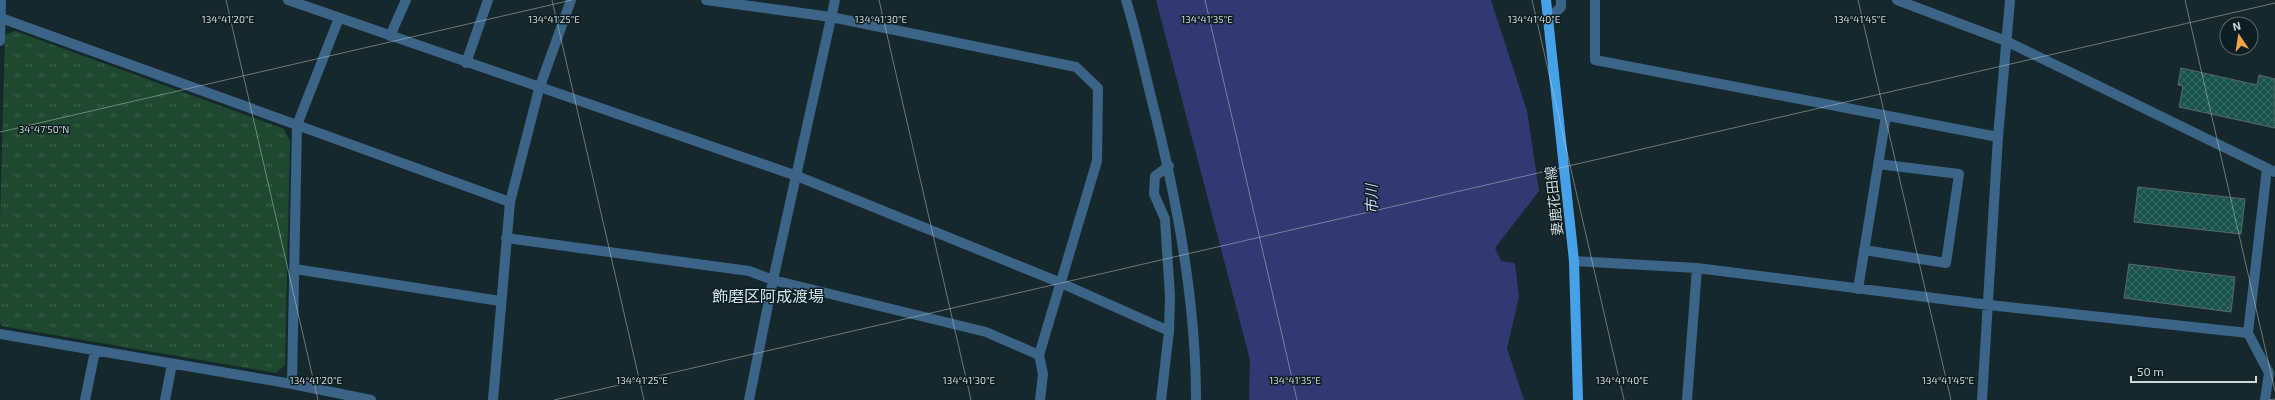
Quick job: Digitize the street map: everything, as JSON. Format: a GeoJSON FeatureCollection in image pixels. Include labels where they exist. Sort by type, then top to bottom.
{"type":"FeatureCollection","features":[{"type":"Feature","properties":{"kind":"main road","name":"妻鹿花田線"},"geometry":{"type":"LineString","coordinates":[[1546,0],[1574,261],[1578,400]]}},
{"type":"Feature","properties":{"kind":"street"},"geometry":{"type":"LineString","coordinates":[[0,41],[1,0]]}},
{"type":"Feature","properties":{"kind":"street"},"geometry":{"type":"LineString","coordinates":[[288,0],[539,89],[797,176],[1060,283],[1169,332]]}},
{"type":"Feature","properties":{"kind":"street"},"geometry":{"type":"LineString","coordinates":[[390,36],[406,0]]}},
{"type":"Feature","properties":{"kind":"street"},"geometry":{"type":"LineString","coordinates":[[466,63],[488,0]]}},
{"type":"Feature","properties":{"kind":"street"},"geometry":{"type":"LineString","coordinates":[[493,400],[500,302],[510,202],[539,89],[571,0]]}},
{"type":"Feature","properties":{"kind":"street"},"geometry":{"type":"LineString","coordinates":[[706,0],[831,16],[1076,67],[1098,88],[1097,161],[1039,355],[1043,374],[1040,400]]}},
{"type":"Feature","properties":{"kind":"street"},"geometry":{"type":"LineString","coordinates":[[749,400],[773,280],[797,176],[834,0]]}},
{"type":"Feature","properties":{"kind":"street"},"geometry":{"type":"LineString","coordinates":[[1126,0],[1169,166],[1188,282],[1196,361],[1196,400]]}},
{"type":"Feature","properties":{"kind":"street"},"geometry":{"type":"LineString","coordinates":[[1547,20],[1562,7],[1561,0]]}},
{"type":"Feature","properties":{"kind":"street"},"geometry":{"type":"LineString","coordinates":[[1595,0],[1595,60],[1998,137]]}},
{"type":"Feature","properties":{"kind":"street"},"geometry":{"type":"LineString","coordinates":[[1897,0],[2006,41],[2271,170],[2248,334],[2269,374],[2265,400]]}},
{"type":"Feature","properties":{"kind":"street"},"geometry":{"type":"LineString","coordinates":[[1982,400],[1989,305],[1998,137],[2010,0]]}},
{"type":"Feature","properties":{"kind":"street"},"geometry":{"type":"LineString","coordinates":[[1,18],[510,202]]}},
{"type":"Feature","properties":{"kind":"street"},"geometry":{"type":"LineString","coordinates":[[292,384],[297,125],[339,18]]}},
{"type":"Feature","properties":{"kind":"street"},"geometry":{"type":"LineString","coordinates":[[1858,289],[1886,116]]}},
{"type":"Feature","properties":{"kind":"street"},"geometry":{"type":"LineString","coordinates":[[1864,250],[1946,263],[1959,174],[1878,164]]}},
{"type":"Feature","properties":{"kind":"street"},"geometry":{"type":"LineString","coordinates":[[1161,400],[1169,332],[1170,296],[1165,219],[1154,194],[1155,176],[1169,166]]}},
{"type":"Feature","properties":{"kind":"street"},"geometry":{"type":"LineString","coordinates":[[506,238],[749,271],[773,280],[986,332],[1039,355]]}},
{"type":"Feature","properties":{"kind":"street"},"geometry":{"type":"LineString","coordinates":[[1574,261],[1697,268],[1989,305],[2248,334]]}},
{"type":"Feature","properties":{"kind":"street"},"geometry":{"type":"LineString","coordinates":[[295,268],[500,302]]}},
{"type":"Feature","properties":{"kind":"street"},"geometry":{"type":"LineString","coordinates":[[1687,400],[1697,268]]}},
{"type":"Feature","properties":{"kind":"street"},"geometry":{"type":"LineString","coordinates":[[0,334],[292,384],[371,400]]}},
{"type":"Feature","properties":{"kind":"street"},"geometry":{"type":"LineString","coordinates":[[85,400],[95,351]]}},
{"type":"Feature","properties":{"kind":"street"},"geometry":{"type":"LineString","coordinates":[[165,400],[172,364]]}},
{"type":"Feature","properties":{"kind":"green space"},"geometry":{"type":"Polygon","coordinates":[[[15,31],[284,129],[290,141],[285,365],[276,373],[2,326],[0,322],[0,220],[5,35],[15,31]]]}},
{"type":"Feature","properties":{"kind":"water","name":"市川"},"geometry":{"type":"Polygon","coordinates":[[[1156,0],[1491,0],[1527,111],[1539,191],[1495,248],[1501,261],[1515,263],[1519,297],[1507,348],[1524,400],[1249,400],[1250,360],[1156,0]]]}},
{"type":"Feature","properties":{"kind":"building"},"geometry":{"type":"Polygon","coordinates":[[[2181,68],[2257,85],[2259,75],[2275,79],[2275,128],[2179,107],[2183,86],[2178,85],[2181,68]]]}},
{"type":"Feature","properties":{"kind":"building"},"geometry":{"type":"Polygon","coordinates":[[[2138,187],[2245,199],[2241,234],[2134,222],[2138,187]]]}},
{"type":"Feature","properties":{"kind":"building"},"geometry":{"type":"Polygon","coordinates":[[[2129,264],[2235,277],[2231,312],[2124,298],[2129,264]]]}},
{"type":"Feature","properties":{"kind":"district","name":"飾磨区阿成渡場"},"geometry":{"type":"Point","coordinates":[768,296]}}]}
